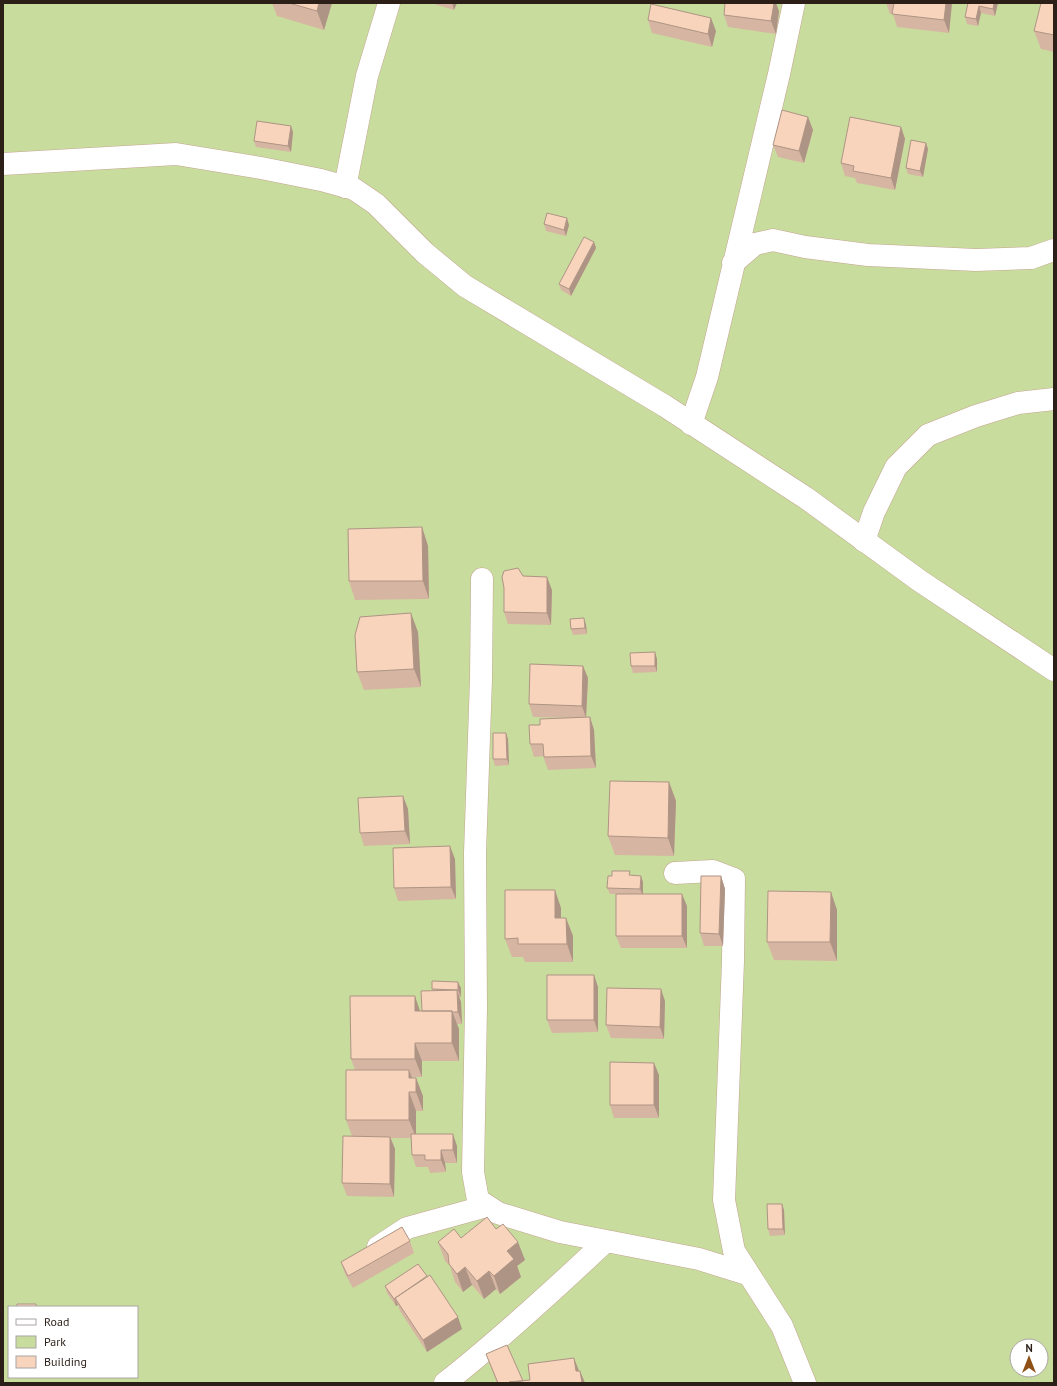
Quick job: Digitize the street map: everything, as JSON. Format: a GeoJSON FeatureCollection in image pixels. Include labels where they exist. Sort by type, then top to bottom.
{"type":"FeatureCollection","features":[{"type":"Feature","properties":{"kind":"street"},"geometry":{"type":"LineString","coordinates":[[345,187],[367,76],[389,3]]}},
{"type":"Feature","properties":{"kind":"street"},"geometry":{"type":"LineString","coordinates":[[692,424],[707,377],[779,74],[794,3]]}},
{"type":"Feature","properties":{"kind":"street"},"geometry":{"type":"LineString","coordinates":[[3,164],[176,154],[261,168],[354,189],[376,204],[425,253],[465,286],[692,424],[806,498],[920,581],[1054,670]]}},
{"type":"Feature","properties":{"kind":"street"},"geometry":{"type":"LineString","coordinates":[[734,263],[754,244],[773,240],[805,247],[868,255],[976,260],[1031,258],[1054,250]]}},
{"type":"Feature","properties":{"kind":"street"},"geometry":{"type":"LineString","coordinates":[[864,540],[874,512],[896,467],[928,434],[976,416],[1018,403],[1054,399]]}},
{"type":"Feature","properties":{"kind":"street"},"geometry":{"type":"LineString","coordinates":[[482,578],[481,679],[475,853],[476,1008],[473,1172],[478,1200],[498,1213],[560,1232],[699,1259],[747,1274]]}},
{"type":"Feature","properties":{"kind":"street"},"geometry":{"type":"LineString","coordinates":[[675,873],[713,871],[734,879],[733,961],[724,1200],[734,1251],[747,1274],[782,1326],[805,1383]]}},
{"type":"Feature","properties":{"kind":"street"},"geometry":{"type":"LineString","coordinates":[[362,1257],[407,1228],[487,1206]]}},
{"type":"Feature","properties":{"kind":"street"},"geometry":{"type":"LineString","coordinates":[[445,1383],[474,1360],[568,1277],[606,1241]]}},
{"type":"Feature","properties":{"kind":"green space"},"geometry":{"type":"Polygon","coordinates":[[[3,3],[1054,3],[1054,1383],[3,1383],[3,3]]]}},
{"type":"Feature","properties":{"kind":"building"},"geometry":{"type":"Polygon","coordinates":[[[289,3],[319,3],[317,11],[289,3]]]}},
{"type":"Feature","properties":{"kind":"building"},"geometry":{"type":"Polygon","coordinates":[[[725,3],[774,3],[771,21],[724,15],[725,3]]]}},
{"type":"Feature","properties":{"kind":"building"},"geometry":{"type":"Polygon","coordinates":[[[894,3],[946,3],[944,20],[892,14],[894,3]]]}},
{"type":"Feature","properties":{"kind":"building"},"geometry":{"type":"Polygon","coordinates":[[[968,3],[994,3],[993,9],[979,6],[976,19],[965,17],[968,3]]]}},
{"type":"Feature","properties":{"kind":"building"},"geometry":{"type":"Polygon","coordinates":[[[1041,3],[1054,3],[1054,35],[1034,31],[1041,3]]]}},
{"type":"Feature","properties":{"kind":"building"},"geometry":{"type":"Polygon","coordinates":[[[651,4],[711,18],[708,34],[648,20],[651,4]]]}},
{"type":"Feature","properties":{"kind":"building"},"geometry":{"type":"Polygon","coordinates":[[[782,110],[808,117],[799,151],[773,145],[782,110]]]}},
{"type":"Feature","properties":{"kind":"building"},"geometry":{"type":"Polygon","coordinates":[[[850,117],[901,127],[891,178],[853,171],[854,166],[841,163],[850,117]]]}},
{"type":"Feature","properties":{"kind":"building"},"geometry":{"type":"Polygon","coordinates":[[[257,121],[291,126],[288,146],[254,141],[257,121]]]}},
{"type":"Feature","properties":{"kind":"building"},"geometry":{"type":"Polygon","coordinates":[[[911,140],[926,143],[920,171],[906,168],[911,140]]]}},
{"type":"Feature","properties":{"kind":"building"},"geometry":{"type":"Polygon","coordinates":[[[547,213],[567,218],[564,230],[544,224],[547,213]]]}},
{"type":"Feature","properties":{"kind":"building"},"geometry":{"type":"Polygon","coordinates":[[[584,237],[594,242],[569,289],[559,284],[584,237]]]}},
{"type":"Feature","properties":{"kind":"building"},"geometry":{"type":"Polygon","coordinates":[[[422,527],[423,581],[349,581],[348,529],[422,527]]]}},
{"type":"Feature","properties":{"kind":"building"},"geometry":{"type":"Polygon","coordinates":[[[518,568],[523,576],[547,577],[547,613],[504,612],[504,588],[502,577],[504,571],[518,568]]]}},
{"type":"Feature","properties":{"kind":"building"},"geometry":{"type":"Polygon","coordinates":[[[411,613],[414,669],[357,672],[355,635],[360,617],[411,613]]]}},
{"type":"Feature","properties":{"kind":"building"},"geometry":{"type":"Polygon","coordinates":[[[584,618],[585,628],[571,629],[570,619],[584,618]]]}},
{"type":"Feature","properties":{"kind":"building"},"geometry":{"type":"Polygon","coordinates":[[[655,652],[655,666],[631,666],[630,653],[655,652]]]}},
{"type":"Feature","properties":{"kind":"building"},"geometry":{"type":"Polygon","coordinates":[[[530,664],[583,666],[582,706],[529,704],[530,664]]]}},
{"type":"Feature","properties":{"kind":"building"},"geometry":{"type":"Polygon","coordinates":[[[590,717],[591,756],[544,757],[543,744],[530,744],[529,725],[540,725],[540,719],[590,717]]]}},
{"type":"Feature","properties":{"kind":"building"},"geometry":{"type":"Polygon","coordinates":[[[493,733],[506,733],[507,759],[493,759],[493,733]]]}},
{"type":"Feature","properties":{"kind":"building"},"geometry":{"type":"Polygon","coordinates":[[[610,781],[669,782],[668,838],[608,836],[610,781]]]}},
{"type":"Feature","properties":{"kind":"building"},"geometry":{"type":"Polygon","coordinates":[[[403,796],[405,831],[360,833],[358,798],[403,796]]]}},
{"type":"Feature","properties":{"kind":"building"},"geometry":{"type":"Polygon","coordinates":[[[450,846],[451,887],[394,888],[393,848],[450,846]]]}},
{"type":"Feature","properties":{"kind":"building"},"geometry":{"type":"Polygon","coordinates":[[[612,871],[630,871],[629,875],[641,876],[640,889],[607,888],[608,876],[612,876],[612,871]]]}},
{"type":"Feature","properties":{"kind":"building"},"geometry":{"type":"Polygon","coordinates":[[[701,876],[721,876],[719,934],[700,933],[701,876]]]}},
{"type":"Feature","properties":{"kind":"building"},"geometry":{"type":"Polygon","coordinates":[[[505,890],[555,890],[555,918],[566,918],[567,944],[518,944],[518,938],[505,939],[505,890]]]}},
{"type":"Feature","properties":{"kind":"building"},"geometry":{"type":"Polygon","coordinates":[[[768,891],[831,892],[830,942],[767,942],[768,891]]]}},
{"type":"Feature","properties":{"kind":"building"},"geometry":{"type":"Polygon","coordinates":[[[616,894],[682,894],[682,936],[616,936],[616,894]]]}},
{"type":"Feature","properties":{"kind":"building"},"geometry":{"type":"Polygon","coordinates":[[[547,975],[594,975],[594,1020],[547,1020],[547,975]]]}},
{"type":"Feature","properties":{"kind":"building"},"geometry":{"type":"Polygon","coordinates":[[[432,981],[458,982],[458,990],[432,989],[432,981]]]}},
{"type":"Feature","properties":{"kind":"building"},"geometry":{"type":"Polygon","coordinates":[[[607,988],[661,989],[660,1027],[606,1025],[607,988]]]}},
{"type":"Feature","properties":{"kind":"building"},"geometry":{"type":"Polygon","coordinates":[[[457,990],[458,1012],[422,1011],[421,991],[457,990]]]}},
{"type":"Feature","properties":{"kind":"building"},"geometry":{"type":"Polygon","coordinates":[[[350,996],[415,996],[415,1011],[452,1011],[452,1043],[415,1043],[415,1059],[351,1059],[350,996]]]}},
{"type":"Feature","properties":{"kind":"building"},"geometry":{"type":"Polygon","coordinates":[[[610,1062],[654,1063],[654,1105],[610,1105],[610,1062]]]}},
{"type":"Feature","properties":{"kind":"building"},"geometry":{"type":"Polygon","coordinates":[[[346,1070],[409,1070],[409,1078],[416,1078],[416,1092],[409,1092],[409,1120],[346,1120],[346,1070]]]}},
{"type":"Feature","properties":{"kind":"building"},"geometry":{"type":"Polygon","coordinates":[[[411,1134],[453,1134],[453,1150],[441,1150],[441,1160],[425,1160],[425,1155],[412,1155],[411,1134]]]}},
{"type":"Feature","properties":{"kind":"building"},"geometry":{"type":"Polygon","coordinates":[[[343,1136],[390,1137],[390,1184],[342,1183],[343,1136]]]}},
{"type":"Feature","properties":{"kind":"building"},"geometry":{"type":"Polygon","coordinates":[[[767,1204],[782,1204],[783,1229],[768,1229],[767,1204]]]}},
{"type":"Feature","properties":{"kind":"building"},"geometry":{"type":"Polygon","coordinates":[[[487,1217],[496,1229],[503,1224],[518,1242],[507,1251],[514,1259],[494,1276],[489,1271],[477,1281],[465,1267],[457,1274],[449,1264],[448,1254],[438,1242],[454,1229],[461,1238],[487,1217]]]}},
{"type":"Feature","properties":{"kind":"building"},"geometry":{"type":"Polygon","coordinates":[[[402,1227],[410,1241],[348,1276],[341,1262],[402,1227]]]}},
{"type":"Feature","properties":{"kind":"building"},"geometry":{"type":"Polygon","coordinates":[[[418,1264],[427,1276],[394,1299],[385,1286],[418,1264]]]}},
{"type":"Feature","properties":{"kind":"building"},"geometry":{"type":"Polygon","coordinates":[[[430,1275],[458,1317],[423,1340],[395,1298],[430,1275]]]}},
{"type":"Feature","properties":{"kind":"building"},"geometry":{"type":"Polygon","coordinates":[[[17,1304],[36,1304],[36,1306],[17,1306],[17,1304]]]}},
{"type":"Feature","properties":{"kind":"building"},"geometry":{"type":"Polygon","coordinates":[[[507,1345],[523,1381],[498,1383],[486,1354],[507,1345]]]}},
{"type":"Feature","properties":{"kind":"building"},"geometry":{"type":"Polygon","coordinates":[[[574,1358],[576,1371],[580,1371],[582,1383],[509,1383],[530,1380],[528,1364],[574,1358]]]}}]}
